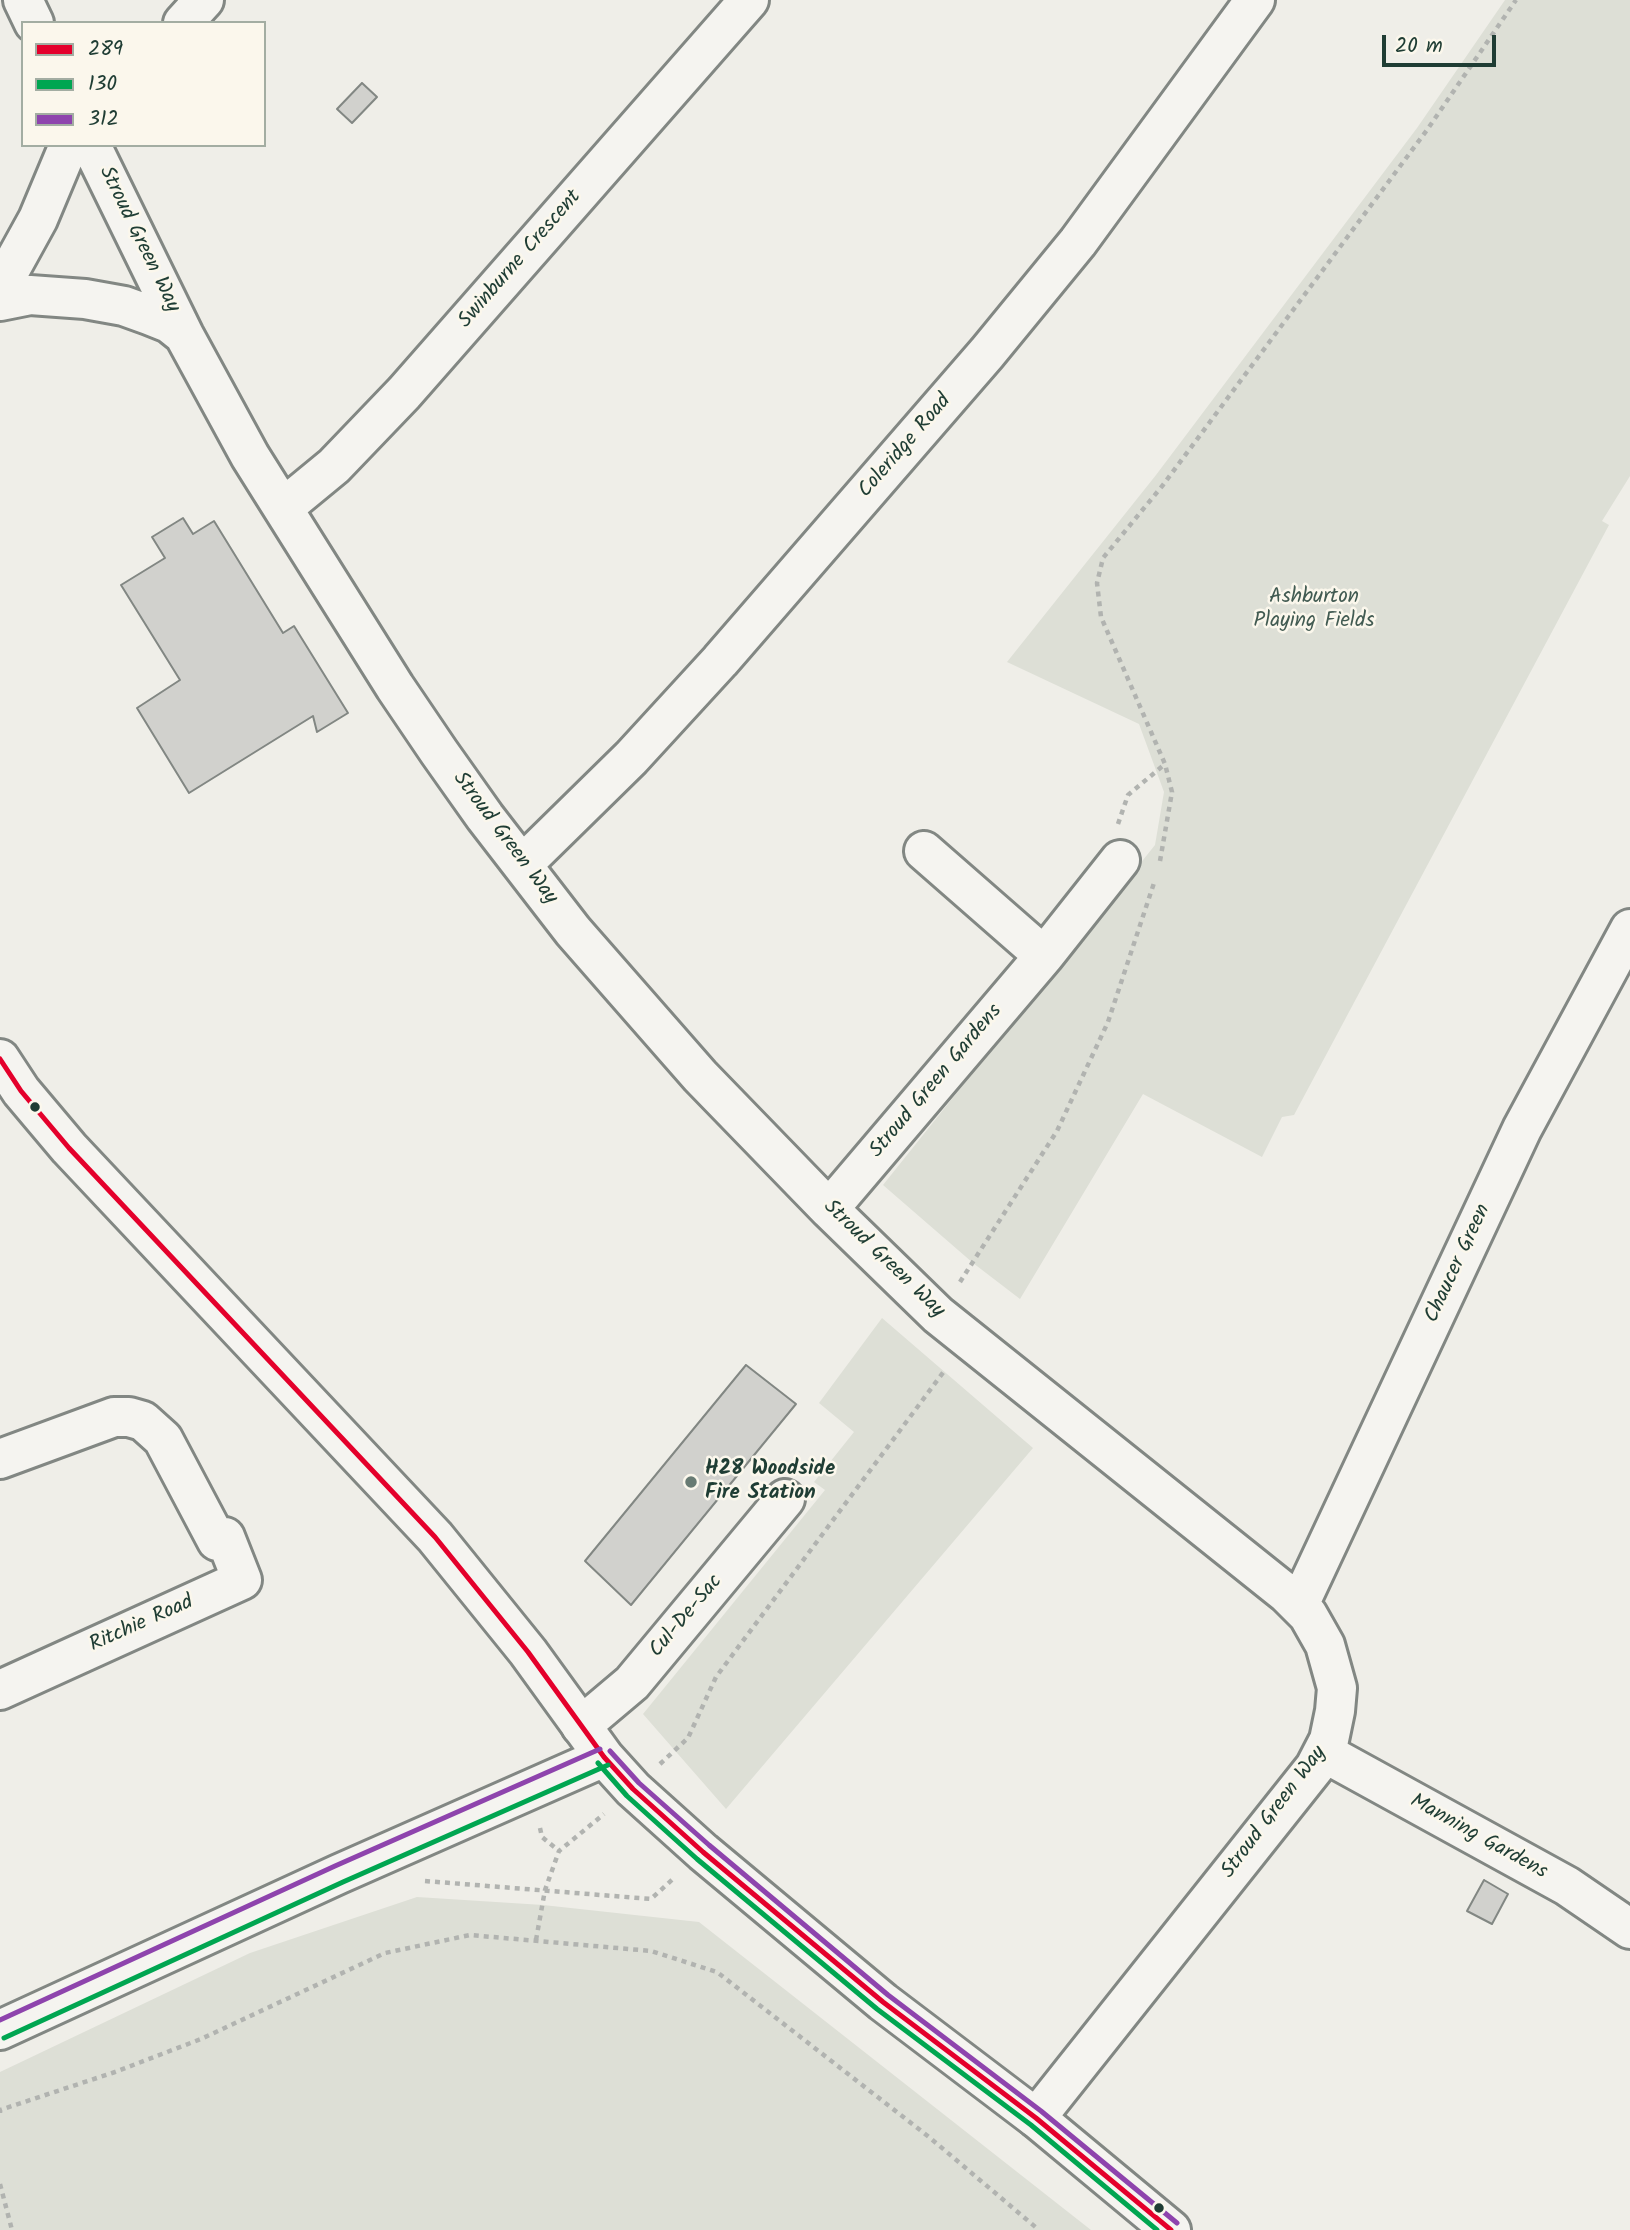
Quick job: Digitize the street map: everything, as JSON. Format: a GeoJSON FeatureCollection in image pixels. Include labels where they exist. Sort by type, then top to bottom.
{"type":"FeatureCollection","features":[{"type":"Feature","properties":{"kind":"street"},"geometry":{"type":"LineString","coordinates":[[23,0],[33,21]]}},
{"type":"Feature","properties":{"kind":"street"},"geometry":{"type":"LineString","coordinates":[[185,21],[204,0]]}},
{"type":"Feature","properties":{"kind":"street","name":"Swinburne Crescent"},"geometry":{"type":"LineString","coordinates":[[282,508],[334,466],[404,393],[749,0]]}},
{"type":"Feature","properties":{"kind":"street","name":"Coleridge Road"},"geometry":{"type":"LineString","coordinates":[[522,866],[631,758],[720,661],[987,353],[1078,242],[1255,0]]}},
{"type":"Feature","properties":{"kind":"street"},"geometry":{"type":"LineString","coordinates":[[0,288],[38,219],[68,147]]}},
{"type":"Feature","properties":{"kind":"street","name":"Stroud Green Way"},"geometry":{"type":"LineString","coordinates":[[92,147],[225,413],[282,508],[402,698],[477,806],[573,931],[700,1076],[829,1209],[938,1315],[1299,1605],[1314,1624],[1325,1645],[1337,1688],[1332,1728],[1323,1752],[1302,1783],[1035,2118]]}},
{"type":"Feature","properties":{"kind":"street","name":"Stroud Green Way"},"geometry":{"type":"LineString","coordinates":[[0,301],[30,295],[85,299],[124,306],[169,323],[184,335]]}},
{"type":"Feature","properties":{"kind":"street"},"geometry":{"type":"LineString","coordinates":[[924,851],[1044,956]]}},
{"type":"Feature","properties":{"kind":"street","name":"Stroud Green Gardens"},"geometry":{"type":"LineString","coordinates":[[829,1209],[1044,956],[1120,860]]}},
{"type":"Feature","properties":{"kind":"street","name":"Chaucer Green"},"geometry":{"type":"LineString","coordinates":[[1299,1605],[1522,1129],[1630,929]]}},
{"type":"Feature","properties":{"kind":"street"},"geometry":{"type":"LineString","coordinates":[[0,1059],[21,1091],[69,1148],[435,1537],[528,1652],[604,1757],[633,1788],[703,1852],[884,2002],[1035,2118],[1171,2230]]}},
{"type":"Feature","properties":{"kind":"street","name":"Ritchie Road"},"geometry":{"type":"LineString","coordinates":[[0,1460],[114,1417],[143,1421],[163,1439],[217,1541],[225,1537],[242,1580],[0,1690]]}},
{"type":"Feature","properties":{"kind":"street","name":"Cul-De-Sac"},"geometry":{"type":"LineString","coordinates":[[580,1726],[632,1683],[785,1499]]}},
{"type":"Feature","properties":{"kind":"street","name":"Manning Gardens"},"geometry":{"type":"LineString","coordinates":[[1323,1752],[1567,1886],[1630,1929]]}},
{"type":"Feature","properties":{"kind":"street"},"geometry":{"type":"LineString","coordinates":[[1,2028],[604,1757]]}},
{"type":"Feature","properties":{"kind":"path"},"geometry":{"type":"LineString","coordinates":[[938,1315],[1057,1131],[1108,1021],[1164,850],[1172,792],[1165,764],[1101,617],[1097,583],[1103,558],[1172,474],[1427,131],[1516,0]]}},
{"type":"Feature","properties":{"kind":"path"},"geometry":{"type":"LineString","coordinates":[[1120,860],[1112,841],[1128,795],[1165,764]]}},
{"type":"Feature","properties":{"kind":"path"},"geometry":{"type":"LineString","coordinates":[[664,1761],[688,1738],[716,1677],[968,1340]]}},
{"type":"Feature","properties":{"kind":"path"},"geometry":{"type":"LineString","coordinates":[[536,1940],[545,1889],[559,1851],[608,1810]]}},
{"type":"Feature","properties":{"kind":"path"},"geometry":{"type":"LineString","coordinates":[[421,1880],[651,1899],[703,1852]]}},
{"type":"Feature","properties":{"kind":"path"},"geometry":{"type":"LineString","coordinates":[[0,2111],[201,2039],[385,1953],[470,1935],[651,1951],[717,1972],[929,2137],[1039,2230]]}},
{"type":"Feature","properties":{"kind":"path"},"geometry":{"type":"LineString","coordinates":[[0,2184],[12,2230]]}},
{"type":"Feature","properties":{"kind":"green space","name":"Ashburton Playing Fields"},"geometry":{"type":"Polygon","coordinates":[[[1505,0],[1630,0],[1630,476],[1602,521],[1609,525],[1294,1115],[1282,1117],[1262,1157],[1143,1094],[1020,1299],[973,1263],[883,1185],[1155,845],[1164,792],[1139,724],[1007,662],[1156,475],[1417,128],[1505,0]]]}},
{"type":"Feature","properties":{"kind":"green space"},"geometry":{"type":"Polygon","coordinates":[[[882,1318],[1033,1448],[726,1809],[643,1714],[825,1490],[814,1482],[854,1432],[819,1403],[882,1318]]]}},
{"type":"Feature","properties":{"kind":"green space"},"geometry":{"type":"Polygon","coordinates":[[[417,1897],[543,1905],[699,1922],[1091,2230],[0,2230],[0,2072],[250,1953],[417,1897]]]}},
{"type":"Feature","properties":{"kind":"building"},"geometry":{"type":"Polygon","coordinates":[[[362,83],[377,97],[352,123],[337,109],[362,83]]]}},
{"type":"Feature","properties":{"kind":"building"},"geometry":{"type":"Polygon","coordinates":[[[183,518],[193,534],[214,521],[283,633],[294,626],[348,713],[317,732],[313,716],[189,793],[137,708],[180,680],[121,585],[165,558],[152,537],[183,518]]]}},
{"type":"Feature","properties":{"kind":"building","name":"H28 Woodside Fire Station"},"geometry":{"type":"Polygon","coordinates":[[[746,1365],[796,1404],[631,1605],[585,1561],[746,1365]]]}},
{"type":"Feature","properties":{"kind":"building"},"geometry":{"type":"Polygon","coordinates":[[[1484,1880],[1508,1894],[1492,1924],[1467,1911],[1484,1880]]]}},
{"type":"Feature","properties":{"kind":"transit line","name":"289"},"geometry":{"type":"LineString","coordinates":[[0,1059],[21,1091],[69,1148],[435,1537],[528,1652],[604,1757],[633,1789],[703,1852],[883,2002],[1036,2118],[1171,2230]]}},
{"type":"Feature","properties":{"kind":"transit line","name":"312"},"geometry":{"type":"LineString","coordinates":[[0,2020],[335,1866],[600,1749]]}},
{"type":"Feature","properties":{"kind":"transit line","name":"312"},"geometry":{"type":"LineString","coordinates":[[610,1751],[639,1783],[709,1845],[888,1995],[1041,2111],[1177,2223]]}},
{"type":"Feature","properties":{"kind":"transit line","name":"130"},"geometry":{"type":"LineString","coordinates":[[598,1763],[627,1796],[697,1859],[877,2009],[1031,2125],[1157,2230]]}},
{"type":"Feature","properties":{"kind":"transit line","name":"130"},"geometry":{"type":"LineString","coordinates":[[4,2038],[343,1882],[608,1765]]}},
{"type":"Feature","properties":{"kind":"place","name":"H28 Woodside Fire Station"},"geometry":{"type":"Point","coordinates":[691,1482]}}]}
